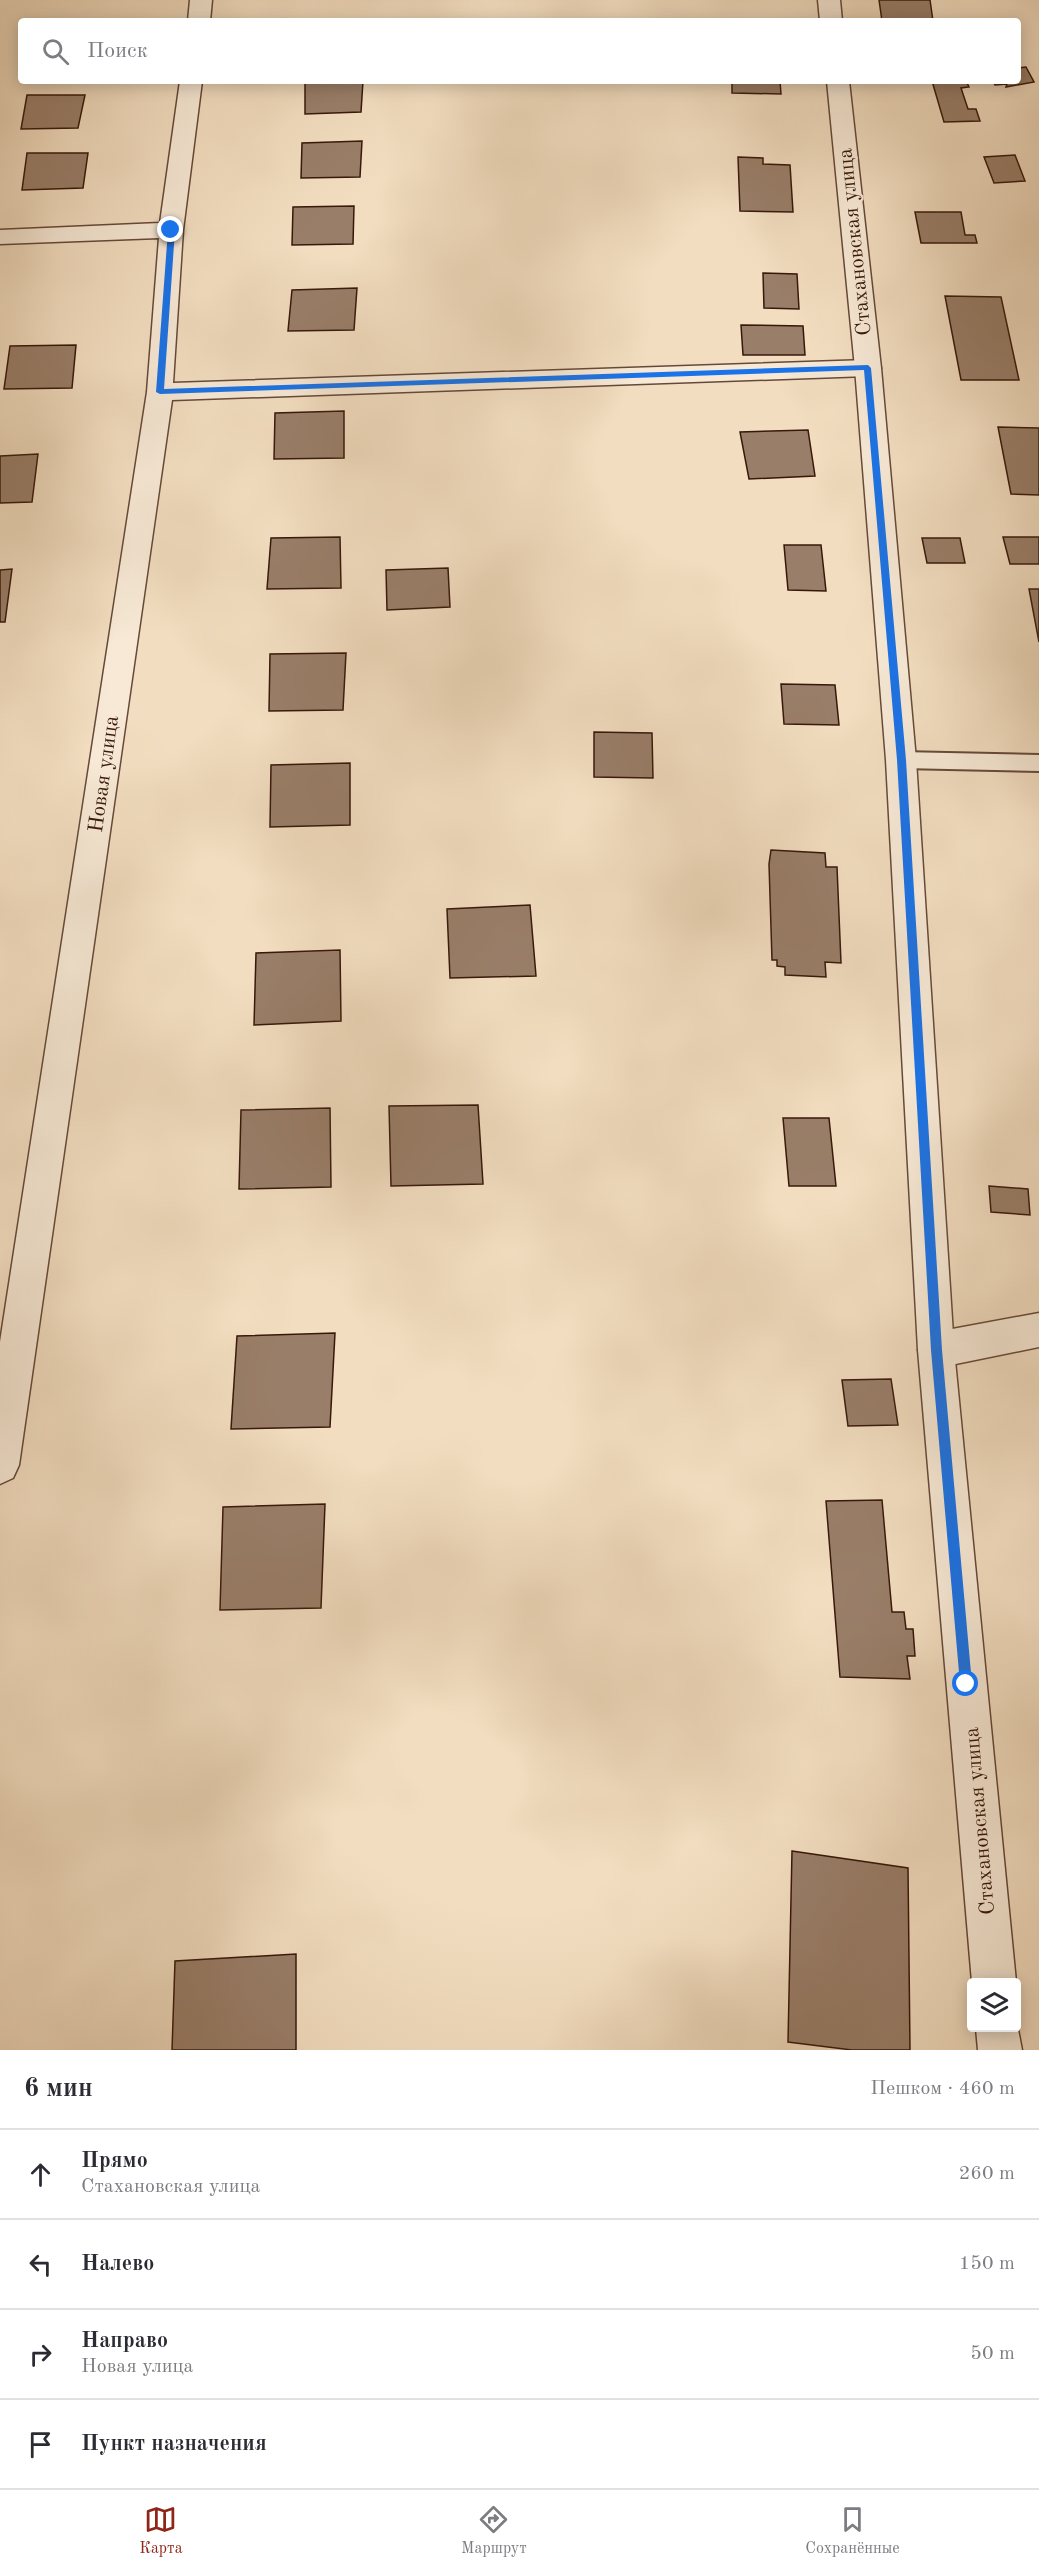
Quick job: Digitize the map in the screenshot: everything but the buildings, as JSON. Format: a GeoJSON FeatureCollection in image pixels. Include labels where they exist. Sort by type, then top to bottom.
{"type":"FeatureCollection","features":[{"type":"Feature","properties":{"kind":"street"},"geometry":{"type":"LineString","coordinates":[[199,18],[201,0]]}},
{"type":"Feature","properties":{"kind":"street"},"geometry":{"type":"LineString","coordinates":[[829,0],[831,18]]}},
{"type":"Feature","properties":{"kind":"street","name":"Новая улица"},"geometry":{"type":"LineString","coordinates":[[0,1465],[160,392],[171,230],[191,84]]}},
{"type":"Feature","properties":{"kind":"street","name":"Стахановская улица"},"geometry":{"type":"LineString","coordinates":[[838,84],[868,368],[901,760],[936,1350],[994,1978]]}},
{"type":"Feature","properties":{"kind":"street"},"geometry":{"type":"LineString","coordinates":[[0,237],[171,230]]}},
{"type":"Feature","properties":{"kind":"street"},"geometry":{"type":"LineString","coordinates":[[160,392],[868,368]]}},
{"type":"Feature","properties":{"kind":"street"},"geometry":{"type":"LineString","coordinates":[[936,1350],[1039,1330]]}},
{"type":"Feature","properties":{"kind":"street"},"geometry":{"type":"LineString","coordinates":[[998,2032],[1000,2050]]}},
{"type":"Feature","properties":{"kind":"lane"},"geometry":{"type":"LineString","coordinates":[[901,760],[1039,763]]}},
{"type":"Feature","properties":{"kind":"route"},"geometry":{"type":"LineString","coordinates":[[171,230],[160,392],[868,368],[901,760],[936,1350],[966,1684]]}}]}
